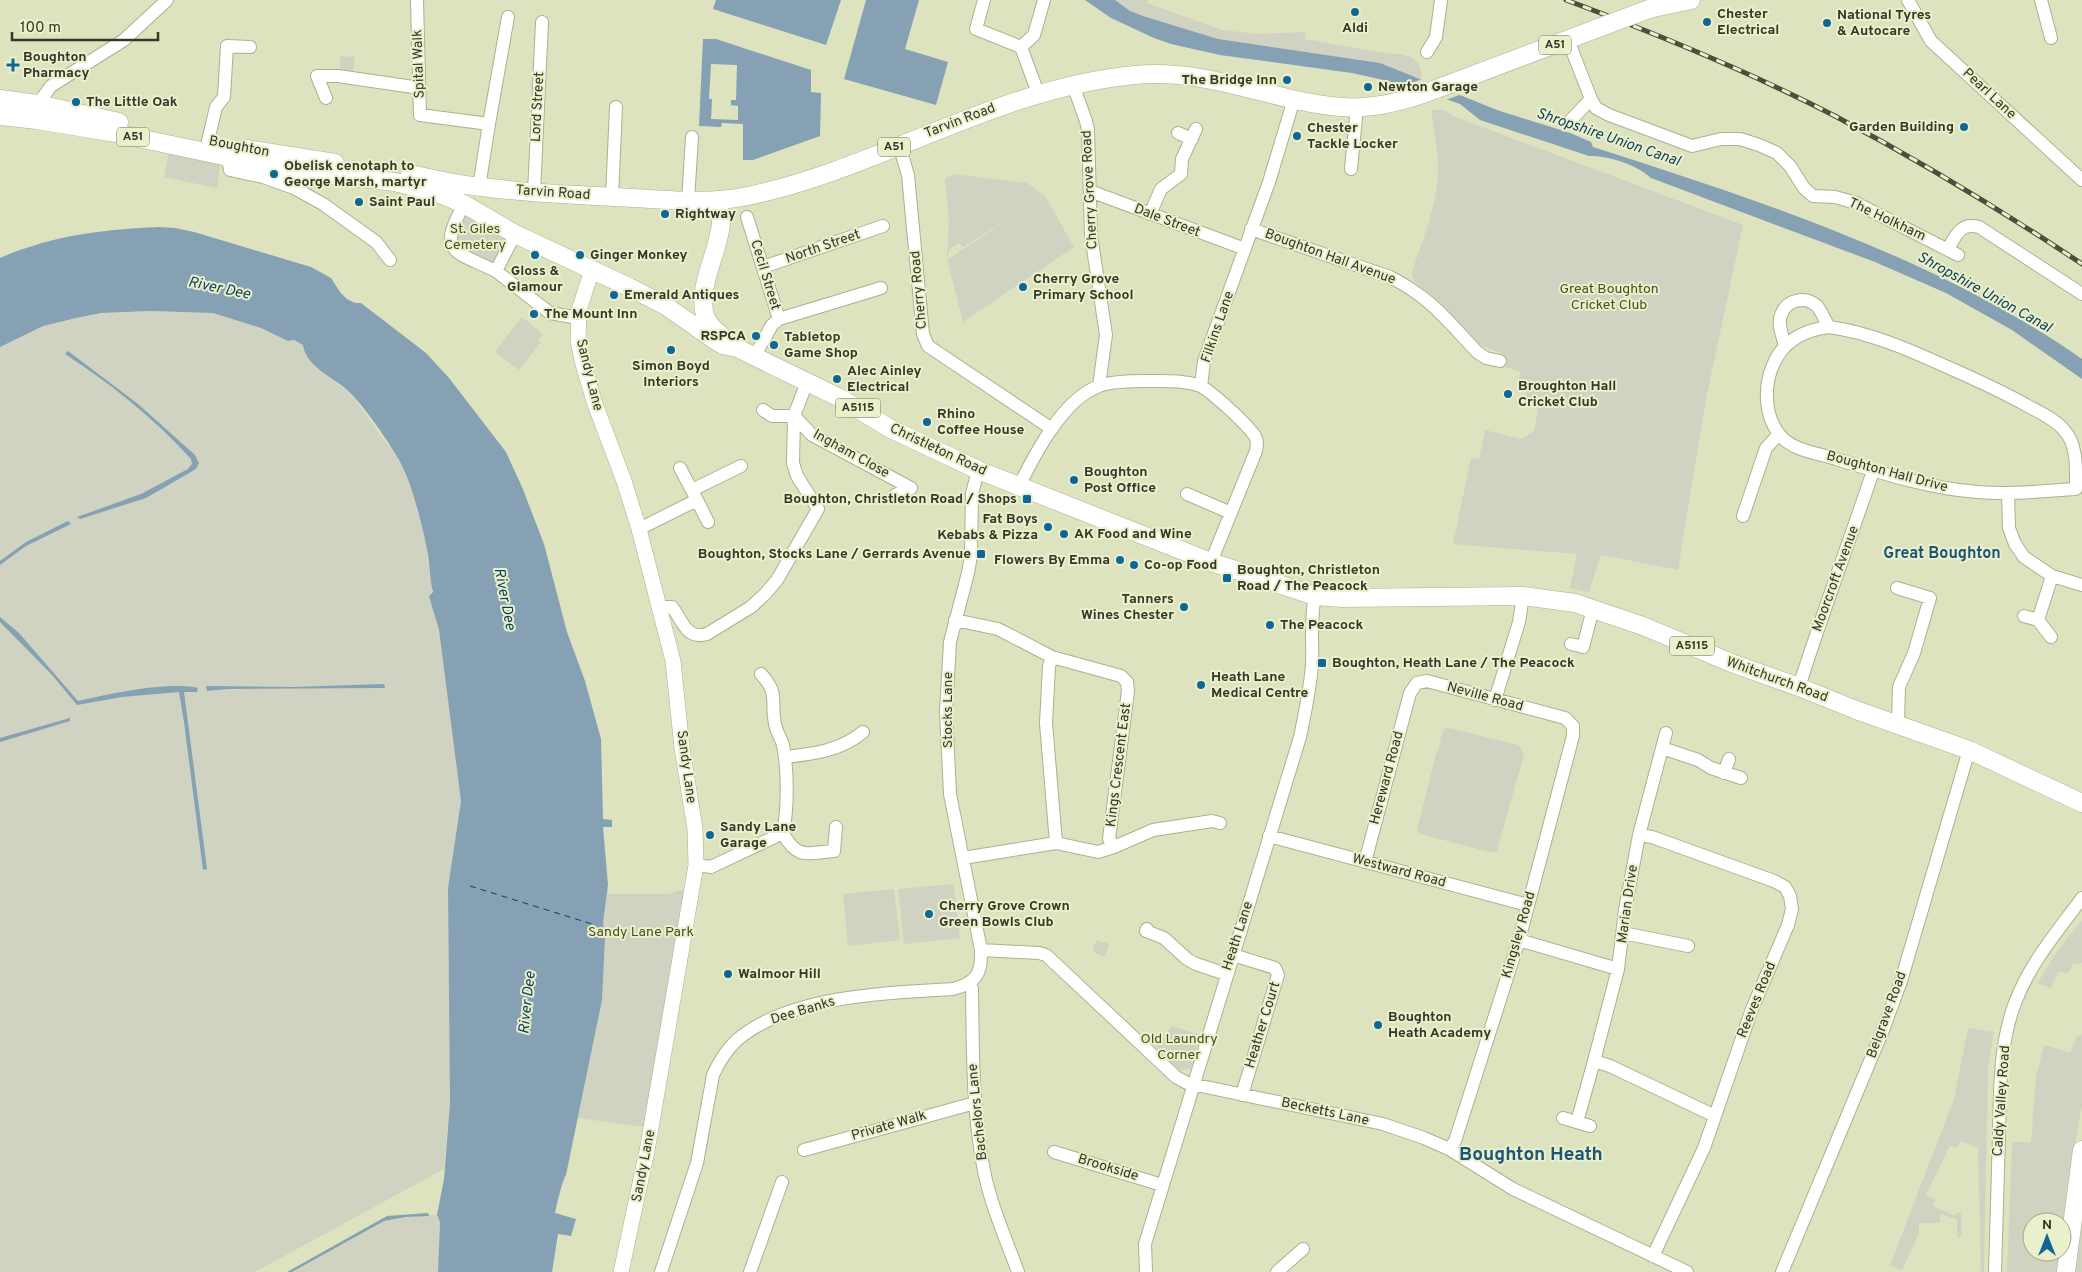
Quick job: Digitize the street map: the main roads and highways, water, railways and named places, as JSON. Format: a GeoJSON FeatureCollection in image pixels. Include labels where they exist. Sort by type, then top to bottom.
{"type":"FeatureCollection","features":[{"type":"Feature","properties":{"kind":"highway","name":"Tarvin Road"},"geometry":{"type":"LineString","coordinates":[[479,187],[688,201],[709,201],[749,196],[837,169],[1018,99],[1073,85],[1118,77],[1161,74],[1213,79],[1318,104],[1357,107],[1397,102],[1441,88],[1649,9],[1691,0]]}},
{"type":"Feature","properties":{"kind":"highway","name":"Boughton"},"geometry":{"type":"LineString","coordinates":[[0,100],[110,132],[290,170],[417,186],[469,207]]}},
{"type":"Feature","properties":{"kind":"highway","name":"Boughton"},"geometry":{"type":"LineString","coordinates":[[0,116],[38,112],[292,157],[386,170],[479,187]]}},
{"type":"Feature","properties":{"kind":"highway"},"geometry":{"type":"LineString","coordinates":[[469,207],[474,201],[479,187]]}},
{"type":"Feature","properties":{"kind":"highway"},"geometry":{"type":"LineString","coordinates":[[720,231],[732,208],[749,196]]}},
{"type":"Feature","properties":{"kind":"highway"},"geometry":{"type":"LineString","coordinates":[[704,293],[720,231],[721,216],[718,209],[709,201]]}},
{"type":"Feature","properties":{"kind":"highway","name":"Christleton Road"},"geometry":{"type":"LineString","coordinates":[[469,207],[515,234],[666,306],[722,345],[737,348],[840,398],[889,428],[978,470],[1211,562],[1315,596],[1342,598],[1404,597]]}},
{"type":"Feature","properties":{"kind":"highway","name":"A51"},"geometry":{"type":"LineString","coordinates":[[666,306],[687,310],[694,307],[704,293]]}},
{"type":"Feature","properties":{"kind":"highway","name":"A5115"},"geometry":{"type":"LineString","coordinates":[[704,293],[705,318],[713,329],[737,348]]}},
{"type":"Feature","properties":{"kind":"highway","name":"Whitchurch Road"},"geometry":{"type":"LineString","coordinates":[[1404,597],[1523,596],[1576,603],[1643,626],[1734,664],[1856,710],[1898,723],[1969,750],[2082,803]]}},
{"type":"Feature","properties":{"kind":"highway"},"geometry":{"type":"LineString","coordinates":[[2066,1272],[2082,1150]]}},
{"type":"Feature","properties":{"kind":"main road","name":"Sandy Lane"},"geometry":{"type":"LineString","coordinates":[[592,270],[578,318],[578,340],[585,372],[639,529],[660,607],[673,661],[682,748],[696,829],[696,866],[645,1160],[621,1272]]}},
{"type":"Feature","properties":{"kind":"water"},"geometry":{"type":"Polygon","coordinates":[[[716,0],[841,0],[826,45],[713,9],[716,0]]]}},
{"type":"Feature","properties":{"kind":"water"},"geometry":{"type":"Polygon","coordinates":[[[866,0],[919,0],[905,49],[948,62],[936,105],[844,79],[866,0]]]}},
{"type":"Feature","properties":{"kind":"water"},"geometry":{"type":"Polygon","coordinates":[[[1085,0],[1115,0],[1130,11],[1143,16],[1218,39],[1380,63],[1497,110],[1570,133],[1591,142],[1593,147],[1783,211],[1907,261],[1967,290],[2026,323],[2082,359],[2082,379],[2012,330],[1946,293],[1875,262],[1651,178],[1630,165],[1605,157],[1589,156],[1480,120],[1460,104],[1406,85],[1352,73],[1220,55],[1171,44],[1111,18],[1085,0]]]}},
{"type":"Feature","properties":{"kind":"water"},"geometry":{"type":"Polygon","coordinates":[[[703,39],[716,39],[811,70],[811,92],[821,93],[820,136],[753,160],[743,160],[743,124],[722,123],[721,127],[699,126],[703,39]],[[711,64],[709,99],[712,99],[711,119],[738,120],[738,106],[731,105],[731,100],[736,100],[737,65],[711,64]]]}},
{"type":"Feature","properties":{"kind":"water","name":"River Dee"},"geometry":{"type":"Polygon","coordinates":[[[159,227],[194,232],[311,267],[331,278],[347,299],[355,303],[361,303],[426,353],[449,378],[506,452],[544,544],[567,632],[585,681],[601,739],[603,819],[612,820],[612,827],[603,827],[608,885],[603,923],[605,938],[602,1000],[566,1175],[555,1213],[576,1219],[571,1236],[558,1234],[552,1272],[438,1272],[440,1222],[437,1215],[444,1179],[450,1103],[448,888],[461,801],[439,630],[429,596],[433,592],[428,554],[413,493],[399,460],[357,400],[312,363],[303,345],[294,340],[288,341],[261,328],[213,313],[151,311],[101,313],[43,326],[0,347],[0,258],[38,244],[78,235],[159,227]]]}},
{"type":"Feature","properties":{"kind":"water"},"geometry":{"type":"Polygon","coordinates":[[[68,351],[138,404],[195,455],[199,463],[196,469],[146,498],[80,519],[77,517],[141,494],[188,469],[192,464],[191,459],[177,444],[147,416],[99,377],[65,354],[68,351]]]}},
{"type":"Feature","properties":{"kind":"water"},"geometry":{"type":"Polygon","coordinates":[[[68,521],[71,524],[26,546],[0,565],[0,561],[26,542],[68,521]]]}},
{"type":"Feature","properties":{"kind":"water"},"geometry":{"type":"Polygon","coordinates":[[[0,617],[19,633],[78,701],[154,687],[185,686],[198,688],[197,692],[184,692],[207,869],[203,870],[179,692],[122,697],[77,705],[53,676],[0,622],[0,617]]]}},
{"type":"Feature","properties":{"kind":"water"},"geometry":{"type":"Polygon","coordinates":[[[384,684],[385,688],[228,689],[207,691],[206,686],[293,687],[384,684]]]}},
{"type":"Feature","properties":{"kind":"water"},"geometry":{"type":"Polygon","coordinates":[[[70,718],[70,721],[0,742],[0,738],[70,718]]]}},
{"type":"Feature","properties":{"kind":"water"},"geometry":{"type":"Polygon","coordinates":[[[428,1213],[429,1216],[406,1217],[384,1221],[292,1272],[287,1272],[387,1216],[428,1213]]]}},
{"type":"Feature","properties":{"kind":"railway"},"geometry":{"type":"LineString","coordinates":[[1566,0],[1702,54],[1802,99],[1960,187],[2082,264]]}},
{"type":"Feature","properties":{"kind":"place","name":"Aldi"},"geometry":{"type":"Point","coordinates":[1355,12]}},
{"type":"Feature","properties":{"kind":"place","name":"Chester Electrical"},"geometry":{"type":"Point","coordinates":[1707,22]}},
{"type":"Feature","properties":{"kind":"place","name":"National Tyres & Autocare"},"geometry":{"type":"Point","coordinates":[1827,23]}},
{"type":"Feature","properties":{"kind":"place","name":"Boughton Pharmacy"},"geometry":{"type":"Point","coordinates":[13,65]}},
{"type":"Feature","properties":{"kind":"place","name":"The Bridge Inn"},"geometry":{"type":"Point","coordinates":[1287,80]}},
{"type":"Feature","properties":{"kind":"place","name":"Newton Garage"},"geometry":{"type":"Point","coordinates":[1368,87]}},
{"type":"Feature","properties":{"kind":"place","name":"The Little Oak"},"geometry":{"type":"Point","coordinates":[76,102]}},
{"type":"Feature","properties":{"kind":"place","name":"Garden Building"},"geometry":{"type":"Point","coordinates":[1964,127]}},
{"type":"Feature","properties":{"kind":"place","name":"Chester Tackle Locker"},"geometry":{"type":"Point","coordinates":[1297,136]}},
{"type":"Feature","properties":{"kind":"place","name":"Obelisk cenotaph to George Marsh, martyr"},"geometry":{"type":"Point","coordinates":[274,174]}},
{"type":"Feature","properties":{"kind":"place","name":"Saint Paul"},"geometry":{"type":"Point","coordinates":[359,202]}},
{"type":"Feature","properties":{"kind":"place","name":"Rightway"},"geometry":{"type":"Point","coordinates":[665,214]}},
{"type":"Feature","properties":{"kind":"place","name":"Gloss & Glamour"},"geometry":{"type":"Point","coordinates":[535,255]}},
{"type":"Feature","properties":{"kind":"place","name":"Ginger Monkey"},"geometry":{"type":"Point","coordinates":[580,255]}},
{"type":"Feature","properties":{"kind":"place","name":"Cherry Grove Primary School"},"geometry":{"type":"Point","coordinates":[1023,287]}},
{"type":"Feature","properties":{"kind":"place","name":"Emerald Antiques"},"geometry":{"type":"Point","coordinates":[614,295]}},
{"type":"Feature","properties":{"kind":"place","name":"The Mount Inn"},"geometry":{"type":"Point","coordinates":[534,314]}},
{"type":"Feature","properties":{"kind":"place","name":"RSPCA"},"geometry":{"type":"Point","coordinates":[756,336]}},
{"type":"Feature","properties":{"kind":"place","name":"Tabletop Game Shop"},"geometry":{"type":"Point","coordinates":[774,345]}},
{"type":"Feature","properties":{"kind":"place","name":"Simon Boyd Interiors"},"geometry":{"type":"Point","coordinates":[671,350]}},
{"type":"Feature","properties":{"kind":"place","name":"Alec Ainley Electrical"},"geometry":{"type":"Point","coordinates":[837,379]}},
{"type":"Feature","properties":{"kind":"place","name":"Broughton Hall Cricket Club"},"geometry":{"type":"Point","coordinates":[1508,394]}},
{"type":"Feature","properties":{"kind":"place","name":"Rhino Coffee House"},"geometry":{"type":"Point","coordinates":[927,422]}},
{"type":"Feature","properties":{"kind":"place","name":"Boughton Post Office"},"geometry":{"type":"Point","coordinates":[1074,480]}},
{"type":"Feature","properties":{"kind":"place","name":"Boughton, Christleton Road / Shops"},"geometry":{"type":"Point","coordinates":[1027,499]}},
{"type":"Feature","properties":{"kind":"place","name":"Fat Boys Kebabs & Pizza"},"geometry":{"type":"Point","coordinates":[1048,527]}},
{"type":"Feature","properties":{"kind":"place","name":"AK Food and Wine"},"geometry":{"type":"Point","coordinates":[1064,534]}},
{"type":"Feature","properties":{"kind":"place","name":"Boughton, Stocks Lane / Gerrards Avenue"},"geometry":{"type":"Point","coordinates":[981,554]}},
{"type":"Feature","properties":{"kind":"place","name":"Flowers By Emma"},"geometry":{"type":"Point","coordinates":[1120,560]}},
{"type":"Feature","properties":{"kind":"place","name":"Co-op Food"},"geometry":{"type":"Point","coordinates":[1134,565]}},
{"type":"Feature","properties":{"kind":"place","name":"Boughton, Christleton Road / The Peacock"},"geometry":{"type":"Point","coordinates":[1227,578]}},
{"type":"Feature","properties":{"kind":"place","name":"Tanners Wines Chester"},"geometry":{"type":"Point","coordinates":[1184,607]}},
{"type":"Feature","properties":{"kind":"place","name":"The Peacock"},"geometry":{"type":"Point","coordinates":[1270,625]}},
{"type":"Feature","properties":{"kind":"place","name":"Boughton, Heath Lane / The Peacock"},"geometry":{"type":"Point","coordinates":[1322,663]}},
{"type":"Feature","properties":{"kind":"place","name":"Heath Lane Medical Centre"},"geometry":{"type":"Point","coordinates":[1201,685]}},
{"type":"Feature","properties":{"kind":"place","name":"Sandy Lane Garage"},"geometry":{"type":"Point","coordinates":[710,835]}},
{"type":"Feature","properties":{"kind":"place","name":"Cherry Grove Crown Green Bowls Club"},"geometry":{"type":"Point","coordinates":[929,914]}},
{"type":"Feature","properties":{"kind":"place","name":"Walmoor Hill"},"geometry":{"type":"Point","coordinates":[728,974]}},
{"type":"Feature","properties":{"kind":"place","name":"Boughton Heath Academy"},"geometry":{"type":"Point","coordinates":[1378,1025]}},
{"type":"Feature","properties":{"kind":"district","name":"Great Boughton"},"geometry":{"type":"Point","coordinates":[1942,554]}},
{"type":"Feature","properties":{"kind":"district","name":"Boughton Heath"},"geometry":{"type":"Point","coordinates":[1531,1155]}},
{"type":"Feature","properties":{"kind":"water label","name":"Shropshire Union Canal"},"geometry":{"type":"Point","coordinates":[1608,138]}},
{"type":"Feature","properties":{"kind":"water label","name":"Shropshire Union Canal"},"geometry":{"type":"Point","coordinates":[1984,293]}},
{"type":"Feature","properties":{"kind":"park label","name":"St. Giles Cemetery"},"geometry":{"type":"Point","coordinates":[475,237]}},
{"type":"Feature","properties":{"kind":"park label","name":"Great Boughton Cricket Club"},"geometry":{"type":"Point","coordinates":[1609,298]}},
{"type":"Feature","properties":{"kind":"park label","name":"Sandy Lane Park"},"geometry":{"type":"Point","coordinates":[641,932]}},
{"type":"Feature","properties":{"kind":"park label","name":"Old Laundry Corner"},"geometry":{"type":"Point","coordinates":[1179,1048]}}]}
